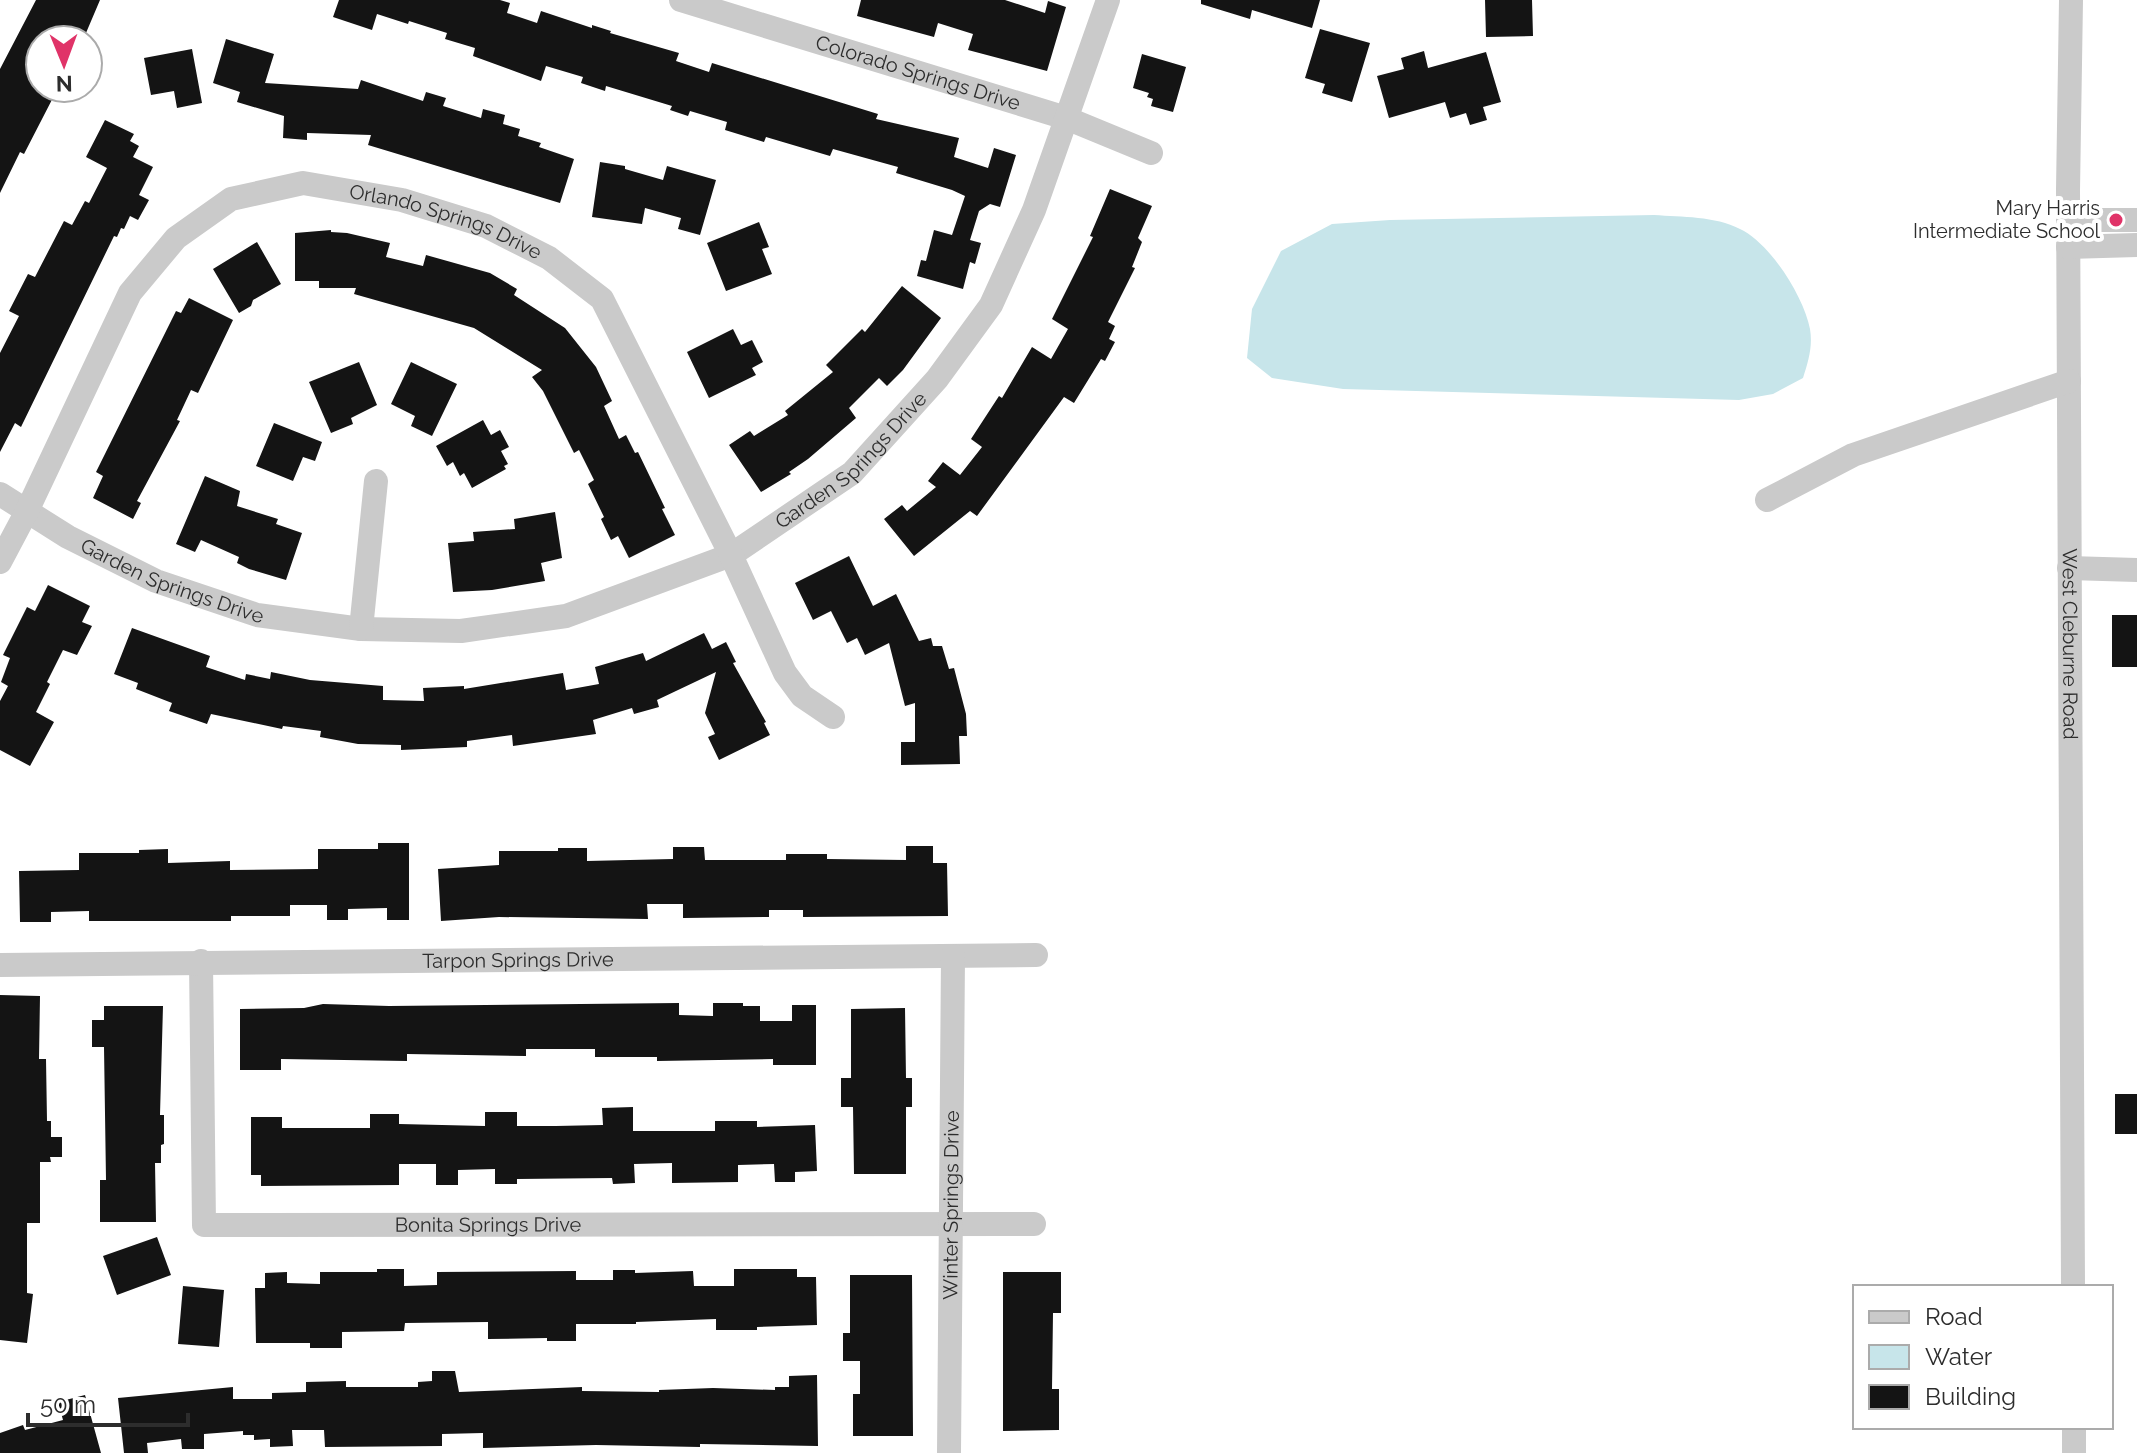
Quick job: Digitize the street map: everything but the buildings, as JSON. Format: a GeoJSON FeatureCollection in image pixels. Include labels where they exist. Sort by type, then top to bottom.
{"type":"FeatureCollection","features":[{"type":"Feature","properties":{"kind":"street","name":"Colorado Springs Drive"},"geometry":{"type":"LineString","coordinates":[[681,0],[1066,118],[1151,153]]}},
{"type":"Feature","properties":{"kind":"street","name":"Garden Springs Drive"},"geometry":{"type":"LineString","coordinates":[[0,494],[68,537],[156,581],[257,615],[361,629],[461,631],[566,616],[731,555],[852,473],[937,379],[991,305],[1034,210],[1108,0]]}},
{"type":"Feature","properties":{"kind":"street","name":"West Cleburne Road"},"geometry":{"type":"LineString","coordinates":[[2071,0],[2068,247],[2073,1285]]}},
{"type":"Feature","properties":{"kind":"street","name":"Orlando Springs Drive"},"geometry":{"type":"LineString","coordinates":[[0,562],[130,293],[176,238],[231,199],[303,183],[402,200],[486,226],[549,258],[602,299],[731,555],[785,673],[802,696],[833,717]]}},
{"type":"Feature","properties":{"kind":"street"},"geometry":{"type":"LineString","coordinates":[[2068,220],[2137,220]]}},
{"type":"Feature","properties":{"kind":"street"},"geometry":{"type":"LineString","coordinates":[[2068,247],[2137,245]]}},
{"type":"Feature","properties":{"kind":"street"},"geometry":{"type":"LineString","coordinates":[[1767,500],[1853,455],[2069,381]]}},
{"type":"Feature","properties":{"kind":"street"},"geometry":{"type":"LineString","coordinates":[[361,629],[376,481]]}},
{"type":"Feature","properties":{"kind":"street"},"geometry":{"type":"LineString","coordinates":[[2069,568],[2137,570]]}},
{"type":"Feature","properties":{"kind":"street","name":"Tarpon Springs Drive"},"geometry":{"type":"LineString","coordinates":[[0,965],[1036,955]]}},
{"type":"Feature","properties":{"kind":"street","name":"Winter Springs Drive"},"geometry":{"type":"LineString","coordinates":[[949,1453],[953,956]]}},
{"type":"Feature","properties":{"kind":"street","name":"Bonita Springs Drive"},"geometry":{"type":"LineString","coordinates":[[201,961],[204,1225],[1034,1224]]}},
{"type":"Feature","properties":{"kind":"street"},"geometry":{"type":"LineString","coordinates":[[2074,1429],[2074,1453]]}},
{"type":"Feature","properties":{"kind":"water"},"geometry":{"type":"Polygon","coordinates":[[[1654,215],[1698,218],[1730,225],[1751,236],[1774,258],[1801,302],[1810,329],[1811,342],[1803,378],[1773,394],[1739,400],[1343,389],[1272,378],[1247,358],[1252,309],[1281,251],[1332,224],[1654,215]]]}},
{"type":"Feature","properties":{"kind":"place","name":"Mary Harris Intermediate School"},"geometry":{"type":"Point","coordinates":[2116,220]}}]}
